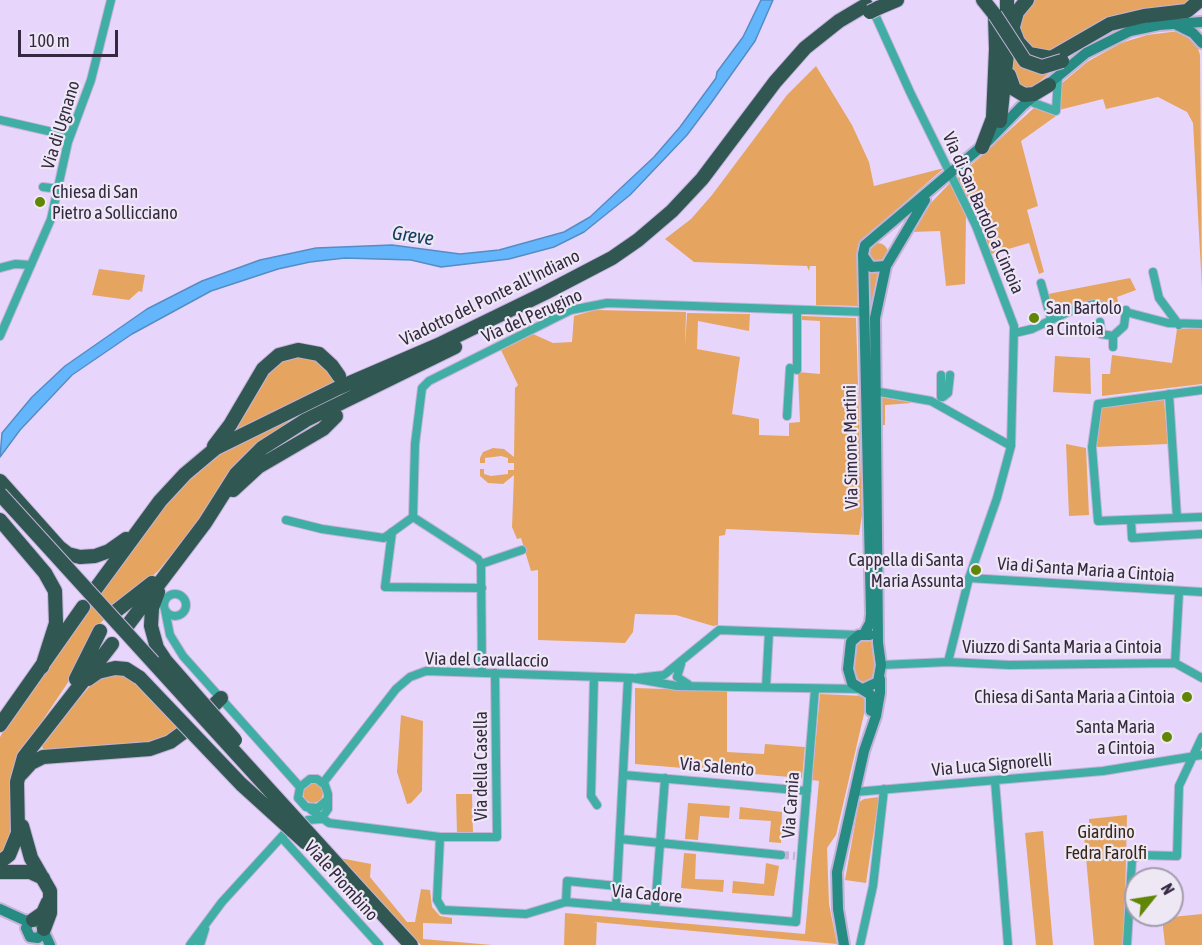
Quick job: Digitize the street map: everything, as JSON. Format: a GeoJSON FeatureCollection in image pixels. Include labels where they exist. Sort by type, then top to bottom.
{"type":"FeatureCollection","features":[{"type":"Feature","properties":{"kind":"highway","name":"Viadotto del Ponte all'Indiano"},"geometry":{"type":"LineString","coordinates":[[94,591],[160,501],[203,457],[231,440],[338,388],[448,340],[612,258],[663,220],[693,190],[805,48],[839,21],[873,6],[897,0]]}},
{"type":"Feature","properties":{"kind":"highway"},"geometry":{"type":"LineString","coordinates":[[983,0],[1018,54],[1028,63],[1047,67],[1062,61],[1088,41],[1135,18]]}},
{"type":"Feature","properties":{"kind":"highway"},"geometry":{"type":"LineString","coordinates":[[985,144],[1002,114],[1008,44],[1006,0]]}},
{"type":"Feature","properties":{"kind":"highway"},"geometry":{"type":"LineString","coordinates":[[1008,44],[1017,12],[1027,0]]}},
{"type":"Feature","properties":{"kind":"highway"},"geometry":{"type":"LineString","coordinates":[[1013,29],[1025,51],[1034,57],[1047,58],[1106,26],[1135,18],[1187,11],[1200,0]]}},
{"type":"Feature","properties":{"kind":"highway","name":"Viadotto del Ponte all'Indiano"},"geometry":{"type":"LineString","coordinates":[[116,611],[154,580],[230,483],[262,448],[306,420],[567,291],[635,251],[699,195],[784,85],[808,58],[873,6]]}},
{"type":"Feature","properties":{"kind":"highway"},"geometry":{"type":"LineString","coordinates":[[985,144],[994,113],[994,15]]}},
{"type":"Feature","properties":{"kind":"highway"},"geometry":{"type":"LineString","coordinates":[[1007,70],[1012,87],[1021,94],[1034,94],[1054,81]]}},
{"type":"Feature","properties":{"kind":"highway"},"geometry":{"type":"LineString","coordinates":[[203,457],[230,425],[263,369],[279,355],[298,350],[318,354],[332,366],[339,376]]}},
{"type":"Feature","properties":{"kind":"highway"},"geometry":{"type":"LineString","coordinates":[[205,523],[248,475],[323,429],[336,416]]}},
{"type":"Feature","properties":{"kind":"highway"},"geometry":{"type":"LineString","coordinates":[[0,481],[59,547],[68,554],[87,557],[109,551],[137,530]]}},
{"type":"Feature","properties":{"kind":"highway","name":"Viadotto del Ponte all'Indiano"},"geometry":{"type":"LineString","coordinates":[[127,626],[205,523],[230,483]]}},
{"type":"Feature","properties":{"kind":"highway"},"geometry":{"type":"LineString","coordinates":[[0,494],[327,854]]}},
{"type":"Feature","properties":{"kind":"highway"},"geometry":{"type":"LineString","coordinates":[[0,507],[306,843]]}},
{"type":"Feature","properties":{"kind":"highway"},"geometry":{"type":"LineString","coordinates":[[0,520],[45,573],[55,591],[57,616],[42,667]]}},
{"type":"Feature","properties":{"kind":"highway"},"geometry":{"type":"LineString","coordinates":[[180,557],[155,597],[151,612],[155,643],[165,660],[280,792],[400,945]]}},
{"type":"Feature","properties":{"kind":"highway"},"geometry":{"type":"LineString","coordinates":[[0,725],[83,607]]}},
{"type":"Feature","properties":{"kind":"highway"},"geometry":{"type":"LineString","coordinates":[[68,698],[100,631]]}},
{"type":"Feature","properties":{"kind":"highway"},"geometry":{"type":"LineString","coordinates":[[0,862],[9,855],[16,841],[19,812],[18,782],[24,757],[112,644]]}},
{"type":"Feature","properties":{"kind":"highway"},"geometry":{"type":"LineString","coordinates":[[68,698],[93,675],[105,669],[126,669],[140,678],[241,784],[306,843],[411,945]]}},
{"type":"Feature","properties":{"kind":"highway"},"geometry":{"type":"LineString","coordinates":[[18,782],[26,767],[43,757],[150,749],[170,742],[185,731]]}},
{"type":"Feature","properties":{"kind":"highway"},"geometry":{"type":"LineString","coordinates":[[19,812],[29,855],[48,886],[50,913],[36,937]]}},
{"type":"Feature","properties":{"kind":"highway"},"geometry":{"type":"LineString","coordinates":[[0,872],[30,872],[48,886]]}},
{"type":"Feature","properties":{"kind":"highway"},"geometry":{"type":"LineString","coordinates":[[32,920],[46,909],[48,886]]}},
{"type":"Feature","properties":{"kind":"street","name":"Via di Ugnano"},"geometry":{"type":"LineString","coordinates":[[0,336],[51,219],[70,136],[91,80],[111,0]]}},
{"type":"Feature","properties":{"kind":"street","name":"Via di San Bartolo a Cintoia"},"geometry":{"type":"LineString","coordinates":[[873,6],[910,92],[976,226],[1011,312],[1015,333],[1011,446],[997,498],[969,578],[948,662]]}},
{"type":"Feature","properties":{"kind":"street","name":"Via Simone Martini"},"geometry":{"type":"LineString","coordinates":[[844,945],[838,909],[837,872],[867,741],[873,701],[870,694],[852,683],[848,675],[849,647],[871,619],[865,245],[985,144],[1022,106],[1080,57],[1112,38],[1142,28],[1202,22]]}},
{"type":"Feature","properties":{"kind":"street"},"geometry":{"type":"LineString","coordinates":[[1174,24],[1193,33],[1202,43]]}},
{"type":"Feature","properties":{"kind":"street"},"geometry":{"type":"LineString","coordinates":[[1034,103],[1056,111],[1054,81]]}},
{"type":"Feature","properties":{"kind":"street","name":"Via Simone Martini"},"geometry":{"type":"LineString","coordinates":[[985,144],[1000,135],[1054,81]]}},
{"type":"Feature","properties":{"kind":"street"},"geometry":{"type":"LineString","coordinates":[[0,120],[70,136]]}},
{"type":"Feature","properties":{"kind":"street","name":"Via di Ugnano"},"geometry":{"type":"LineString","coordinates":[[43,187],[58,189]]}},
{"type":"Feature","properties":{"kind":"street","name":"Via Simone Martini"},"geometry":{"type":"LineString","coordinates":[[867,741],[876,716],[881,665],[878,643],[875,318],[886,266],[931,190]]}},
{"type":"Feature","properties":{"kind":"street"},"geometry":{"type":"LineString","coordinates":[[872,239],[882,238],[888,242],[893,254]]}},
{"type":"Feature","properties":{"kind":"street"},"geometry":{"type":"LineString","coordinates":[[864,257],[871,267],[886,266]]}},
{"type":"Feature","properties":{"kind":"street"},"geometry":{"type":"LineString","coordinates":[[0,268],[15,264],[31,265]]}},
{"type":"Feature","properties":{"kind":"street"},"geometry":{"type":"LineString","coordinates":[[1153,272],[1158,298],[1179,325]]}},
{"type":"Feature","properties":{"kind":"street"},"geometry":{"type":"LineString","coordinates":[[1041,284],[1051,319]]}},
{"type":"Feature","properties":{"kind":"street","name":"Via del Perugino"},"geometry":{"type":"LineString","coordinates":[[413,518],[418,398],[422,388],[429,381],[571,310],[598,303],[865,312]]}},
{"type":"Feature","properties":{"kind":"street"},"geometry":{"type":"LineString","coordinates":[[1015,333],[1032,329],[1051,319],[1095,304],[1179,325],[1202,324]]}},
{"type":"Feature","properties":{"kind":"street"},"geometry":{"type":"LineString","coordinates":[[786,416],[790,368],[798,370],[796,310]]}},
{"type":"Feature","properties":{"kind":"street"},"geometry":{"type":"LineString","coordinates":[[1113,347],[1113,336],[1124,326],[1126,310]]}},
{"type":"Feature","properties":{"kind":"street"},"geometry":{"type":"LineString","coordinates":[[1100,322],[1101,334],[1113,336]]}},
{"type":"Feature","properties":{"kind":"street"},"geometry":{"type":"LineString","coordinates":[[932,401],[948,393],[945,375]]}},
{"type":"Feature","properties":{"kind":"street"},"geometry":{"type":"LineString","coordinates":[[1202,390],[1100,402],[1095,407],[1092,453],[1096,518],[1100,521],[1202,517]]}},
{"type":"Feature","properties":{"kind":"street"},"geometry":{"type":"LineString","coordinates":[[874,391],[932,401],[1011,446]]}},
{"type":"Feature","properties":{"kind":"street"},"geometry":{"type":"LineString","coordinates":[[1169,394],[1177,518]]}},
{"type":"Feature","properties":{"kind":"street"},"geometry":{"type":"LineString","coordinates":[[942,397],[946,403],[942,407]]}},
{"type":"Feature","properties":{"kind":"street"},"geometry":{"type":"LineString","coordinates":[[286,520],[343,533],[384,538],[413,518],[478,559],[481,564],[482,588],[482,673]]}},
{"type":"Feature","properties":{"kind":"street"},"geometry":{"type":"LineString","coordinates":[[1131,520],[1132,538],[1202,534]]}},
{"type":"Feature","properties":{"kind":"street"},"geometry":{"type":"LineString","coordinates":[[392,532],[385,587],[482,588]]}},
{"type":"Feature","properties":{"kind":"street"},"geometry":{"type":"LineString","coordinates":[[481,564],[522,550]]}},
{"type":"Feature","properties":{"kind":"street","name":"Via di Santa Maria a Cintoia"},"geometry":{"type":"LineString","coordinates":[[969,578],[1179,592],[1202,591]]}},
{"type":"Feature","properties":{"kind":"street"},"geometry":{"type":"LineString","coordinates":[[1179,592],[1175,663],[1202,678]]}},
{"type":"Feature","properties":{"kind":"street"},"geometry":{"type":"LineString","coordinates":[[171,620],[186,610],[186,602],[182,596],[175,594],[168,596],[164,603],[171,620],[170,635],[178,650],[216,703],[300,787]]}},
{"type":"Feature","properties":{"kind":"street"},"geometry":{"type":"LineString","coordinates":[[616,906],[630,678],[664,675],[717,631],[861,634],[872,636],[878,643]]}},
{"type":"Feature","properties":{"kind":"street"},"geometry":{"type":"LineString","coordinates":[[766,687],[768,632]]}},
{"type":"Feature","properties":{"kind":"street"},"geometry":{"type":"LineString","coordinates":[[881,665],[948,662]]}},
{"type":"Feature","properties":{"kind":"street","name":"Viuzzo di Santa Maria a Cintoia"},"geometry":{"type":"LineString","coordinates":[[948,662],[1009,665],[1175,663]]}},
{"type":"Feature","properties":{"kind":"street"},"geometry":{"type":"LineString","coordinates":[[681,663],[677,673],[680,680],[700,685]]}},
{"type":"Feature","properties":{"kind":"street","name":"Via del Cavallaccio"},"geometry":{"type":"LineString","coordinates":[[323,783],[385,702],[405,680],[426,671],[630,678],[660,685],[863,689]]}},
{"type":"Feature","properties":{"kind":"street","name":"Via della Casella"},"geometry":{"type":"LineString","coordinates":[[308,820],[321,819],[329,823],[440,837],[497,837],[495,673]]}},
{"type":"Feature","properties":{"kind":"street"},"geometry":{"type":"LineString","coordinates":[[594,677],[591,796],[597,805]]}},
{"type":"Feature","properties":{"kind":"street"},"geometry":{"type":"LineString","coordinates":[[863,689],[872,687],[880,679]]}},
{"type":"Feature","properties":{"kind":"street","name":"Via Carnia"},"geometry":{"type":"LineString","coordinates":[[796,922],[799,856],[815,689]]}},
{"type":"Feature","properties":{"kind":"street"},"geometry":{"type":"LineString","coordinates":[[1127,945],[1132,860],[1139,855],[1177,856],[1179,786],[1198,755],[1202,736]]}},
{"type":"Feature","properties":{"kind":"street","name":"Via Luca Signorelli"},"geometry":{"type":"LineString","coordinates":[[855,792],[1103,771],[1198,755]]}},
{"type":"Feature","properties":{"kind":"street","name":"Via Salento"},"geometry":{"type":"LineString","coordinates":[[624,775],[807,790]]}},
{"type":"Feature","properties":{"kind":"street"},"geometry":{"type":"LineString","coordinates":[[655,909],[664,778]]}},
{"type":"Feature","properties":{"kind":"street"},"geometry":{"type":"LineString","coordinates":[[310,779],[323,783],[328,791],[327,812],[321,819],[304,808],[298,798],[300,787],[310,779]]}},
{"type":"Feature","properties":{"kind":"street"},"geometry":{"type":"LineString","coordinates":[[995,781],[1008,945]]}},
{"type":"Feature","properties":{"kind":"street"},"geometry":{"type":"LineString","coordinates":[[860,945],[873,886],[884,789]]}},
{"type":"Feature","properties":{"kind":"street"},"geometry":{"type":"LineString","coordinates":[[304,808],[318,808],[327,800]]}},
{"type":"Feature","properties":{"kind":"street","name":"Viale Piombino"},"geometry":{"type":"LineString","coordinates":[[207,922],[283,835],[379,945]]}},
{"type":"Feature","properties":{"kind":"street"},"geometry":{"type":"LineString","coordinates":[[440,837],[437,900],[443,910],[526,914],[566,902]]}},
{"type":"Feature","properties":{"kind":"street"},"geometry":{"type":"LineString","coordinates":[[620,839],[781,855]]}},
{"type":"Feature","properties":{"kind":"street","name":"Via Cadore"},"geometry":{"type":"LineString","coordinates":[[617,886],[567,881],[566,902],[796,922]]}},
{"type":"Feature","properties":{"kind":"street"},"geometry":{"type":"LineString","coordinates":[[0,909],[41,922],[36,937]]}},
{"type":"Feature","properties":{"kind":"street"},"geometry":{"type":"LineString","coordinates":[[0,909],[50,945]]}},
{"type":"Feature","properties":{"kind":"street"},"geometry":{"type":"LineString","coordinates":[[32,920],[26,925],[36,937]]}},
{"type":"Feature","properties":{"kind":"street"},"geometry":{"type":"LineString","coordinates":[[190,945],[207,922]]}},
{"type":"Feature","properties":{"kind":"street"},"geometry":{"type":"LineString","coordinates":[[200,945],[207,922]]}},
{"type":"Feature","properties":{"kind":"green space"},"geometry":{"type":"Polygon","coordinates":[[[1033,0],[1194,0],[1188,5],[1158,8],[1052,54],[1035,53],[1020,38],[1019,17],[1033,0]]]}},
{"type":"Feature","properties":{"kind":"green space"},"geometry":{"type":"Polygon","coordinates":[[[1182,32],[1190,37],[1197,45],[1200,55],[1202,289],[1193,123],[1187,112],[1158,97],[1106,109],[1103,99],[1059,110],[1061,84],[1087,62],[1121,43],[1147,35],[1182,32]]]}},
{"type":"Feature","properties":{"kind":"green space"},"geometry":{"type":"Polygon","coordinates":[[[1012,50],[1058,66],[1033,87],[1022,88],[1013,81],[1012,50]]]}},
{"type":"Feature","properties":{"kind":"green space"},"geometry":{"type":"Polygon","coordinates":[[[816,66],[852,125],[869,162],[874,186],[944,168],[862,240],[857,249],[858,306],[816,305],[816,266],[810,266],[809,271],[807,266],[694,262],[665,239],[691,219],[712,195],[787,95],[816,66]]]}},
{"type":"Feature","properties":{"kind":"green space"},"geometry":{"type":"Polygon","coordinates":[[[1035,107],[1056,116],[1021,141],[1038,206],[1027,210],[1044,272],[1039,274],[1029,243],[991,254],[957,178],[1035,107]]]}},
{"type":"Feature","properties":{"kind":"green space"},"geometry":{"type":"Polygon","coordinates":[[[950,183],[966,217],[965,284],[946,286],[940,231],[911,232],[929,205],[950,183]]]}},
{"type":"Feature","properties":{"kind":"green space"},"geometry":{"type":"Polygon","coordinates":[[[874,243],[882,243],[888,249],[888,257],[882,263],[874,263],[868,257],[868,249],[874,243]]]}},
{"type":"Feature","properties":{"kind":"green space"},"geometry":{"type":"Polygon","coordinates":[[[99,269],[145,275],[142,292],[139,291],[129,300],[92,295],[99,269]]]}},
{"type":"Feature","properties":{"kind":"green space"},"geometry":{"type":"Polygon","coordinates":[[[867,269],[882,272],[873,309],[867,309],[867,269]]]}},
{"type":"Feature","properties":{"kind":"green space"},"geometry":{"type":"Polygon","coordinates":[[[1130,278],[1136,290],[1117,297],[1119,306],[1095,302],[1054,316],[1048,294],[1130,278]]]}},
{"type":"Feature","properties":{"kind":"green space"},"geometry":{"type":"Polygon","coordinates":[[[595,310],[686,312],[685,348],[687,313],[750,314],[749,331],[698,321],[697,349],[740,357],[732,414],[759,419],[759,435],[789,436],[789,423],[800,422],[798,372],[820,374],[820,321],[802,320],[802,316],[856,318],[862,515],[859,535],[726,529],[725,535],[719,536],[718,625],[713,626],[676,615],[635,614],[633,632],[625,643],[538,640],[538,570],[531,571],[521,538],[517,539],[512,527],[514,475],[503,484],[488,483],[480,476],[480,469],[484,469],[484,474],[491,476],[508,474],[508,470],[514,470],[514,463],[508,463],[508,458],[501,456],[485,458],[485,463],[480,463],[480,458],[483,452],[493,448],[504,449],[514,457],[515,388],[518,385],[501,350],[533,334],[553,343],[572,342],[574,316],[595,310]]]}},
{"type":"Feature","properties":{"kind":"green space"},"geometry":{"type":"Polygon","coordinates":[[[1202,328],[1202,384],[1102,396],[1102,374],[1110,374],[1112,355],[1172,363],[1177,329],[1202,328]]]}},
{"type":"Feature","properties":{"kind":"green space"},"geometry":{"type":"Polygon","coordinates":[[[297,355],[320,360],[333,374],[337,384],[312,393],[223,441],[266,375],[279,361],[297,355]]]}},
{"type":"Feature","properties":{"kind":"green space"},"geometry":{"type":"Polygon","coordinates":[[[1055,356],[1090,358],[1091,394],[1053,392],[1055,356]]]}},
{"type":"Feature","properties":{"kind":"green space"},"geometry":{"type":"Polygon","coordinates":[[[880,397],[912,403],[885,405],[885,425],[880,425],[880,397]]]}},
{"type":"Feature","properties":{"kind":"green space"},"geometry":{"type":"Polygon","coordinates":[[[1164,400],[1168,444],[1096,447],[1100,407],[1164,400]]]}},
{"type":"Feature","properties":{"kind":"green space"},"geometry":{"type":"Polygon","coordinates":[[[283,418],[291,424],[221,495],[158,571],[97,626],[79,666],[30,739],[15,826],[0,859],[0,737],[16,710],[120,563],[165,504],[207,460],[283,418]]]}},
{"type":"Feature","properties":{"kind":"green space"},"geometry":{"type":"Polygon","coordinates":[[[1066,444],[1086,448],[1089,515],[1069,516],[1066,444]]]}},
{"type":"Feature","properties":{"kind":"green space"},"geometry":{"type":"Polygon","coordinates":[[[860,639],[871,641],[876,649],[876,677],[864,686],[853,678],[855,642],[860,639]]]}},
{"type":"Feature","properties":{"kind":"green space"},"geometry":{"type":"Polygon","coordinates":[[[128,674],[183,727],[169,738],[151,745],[43,750],[42,745],[60,720],[100,675],[128,674]]]}},
{"type":"Feature","properties":{"kind":"green space"},"geometry":{"type":"Polygon","coordinates":[[[635,688],[727,691],[727,752],[764,754],[765,744],[805,747],[802,778],[635,764],[635,688]]]}},
{"type":"Feature","properties":{"kind":"green space"},"geometry":{"type":"Polygon","coordinates":[[[820,694],[864,696],[867,701],[836,835],[827,848],[829,904],[837,944],[594,922],[597,923],[596,945],[564,945],[565,913],[805,934],[819,781],[812,780],[820,694]]]}},
{"type":"Feature","properties":{"kind":"green space"},"geometry":{"type":"Polygon","coordinates":[[[401,715],[423,721],[422,791],[411,803],[407,804],[397,772],[401,715]]]}},
{"type":"Feature","properties":{"kind":"green space"},"geometry":{"type":"Polygon","coordinates":[[[313,783],[320,786],[323,793],[320,800],[313,803],[306,800],[303,793],[306,786],[313,783]]]}},
{"type":"Feature","properties":{"kind":"green space"},"geometry":{"type":"Polygon","coordinates":[[[456,794],[472,794],[473,833],[457,834],[456,794]]]}},
{"type":"Feature","properties":{"kind":"green space"},"geometry":{"type":"Polygon","coordinates":[[[879,797],[866,883],[845,880],[859,802],[879,797]]]}},
{"type":"Feature","properties":{"kind":"green space"},"geometry":{"type":"Polygon","coordinates":[[[688,803],[730,806],[729,818],[700,816],[698,840],[685,839],[688,803]]]}},
{"type":"Feature","properties":{"kind":"green space"},"geometry":{"type":"Polygon","coordinates":[[[740,807],[782,812],[781,843],[769,842],[771,821],[739,819],[740,807]]]}},
{"type":"Feature","properties":{"kind":"green space","name":"Giardino Fedra Farolfi"},"geometry":{"type":"Polygon","coordinates":[[[1127,815],[1124,945],[1094,945],[1083,825],[1089,824],[1089,819],[1127,815]]]}},
{"type":"Feature","properties":{"kind":"green space"},"geometry":{"type":"Polygon","coordinates":[[[1043,831],[1053,945],[1036,945],[1025,833],[1043,831]]]}},
{"type":"Feature","properties":{"kind":"green space"},"geometry":{"type":"Polygon","coordinates":[[[684,853],[696,854],[695,879],[724,880],[723,892],[681,888],[684,853]]]}},
{"type":"Feature","properties":{"kind":"green space"},"geometry":{"type":"Polygon","coordinates":[[[340,858],[371,864],[370,877],[407,922],[415,922],[421,889],[430,890],[432,907],[440,916],[452,918],[452,924],[423,923],[423,939],[492,945],[421,945],[340,858]]]}},
{"type":"Feature","properties":{"kind":"green space"},"geometry":{"type":"Polygon","coordinates":[[[766,863],[779,866],[774,896],[732,893],[733,881],[764,884],[766,863]]]}},
{"type":"Feature","properties":{"kind":"green space"},"geometry":{"type":"Polygon","coordinates":[[[1202,914],[1202,945],[1165,945],[1163,927],[1184,927],[1184,916],[1202,914]]]}},
{"type":"Feature","properties":{"kind":"water"},"geometry":{"type":"Polygon","coordinates":[[[761,0],[773,0],[755,41],[687,135],[630,195],[584,232],[554,247],[509,259],[441,267],[411,260],[345,258],[278,269],[211,291],[132,334],[72,375],[20,430],[0,457],[2,433],[32,397],[65,366],[147,309],[202,281],[260,260],[316,248],[392,245],[460,254],[499,250],[564,232],[590,217],[654,157],[680,127],[743,37],[761,0]]]}},
{"type":"Feature","properties":{"kind":"tunnel"},"geometry":{"type":"LineString","coordinates":[[781,855],[795,856]]}},
{"type":"Feature","properties":{"kind":"place","name":"Chiesa di San Pietro a Sollicciano"},"geometry":{"type":"Point","coordinates":[40,202]}},
{"type":"Feature","properties":{"kind":"place","name":"San Bartolo a Cintoia"},"geometry":{"type":"Point","coordinates":[1034,318]}},
{"type":"Feature","properties":{"kind":"place","name":"Cappella di Santa Maria Assunta"},"geometry":{"type":"Point","coordinates":[976,570]}},
{"type":"Feature","properties":{"kind":"place","name":"Chiesa di Santa Maria a Cintoia"},"geometry":{"type":"Point","coordinates":[1187,697]}},
{"type":"Feature","properties":{"kind":"place","name":"Santa Maria a Cintoia"},"geometry":{"type":"Point","coordinates":[1167,737]}},
{"type":"Feature","properties":{"kind":"water label","name":"Greve"},"geometry":{"type":"Point","coordinates":[413,236]}}]}
